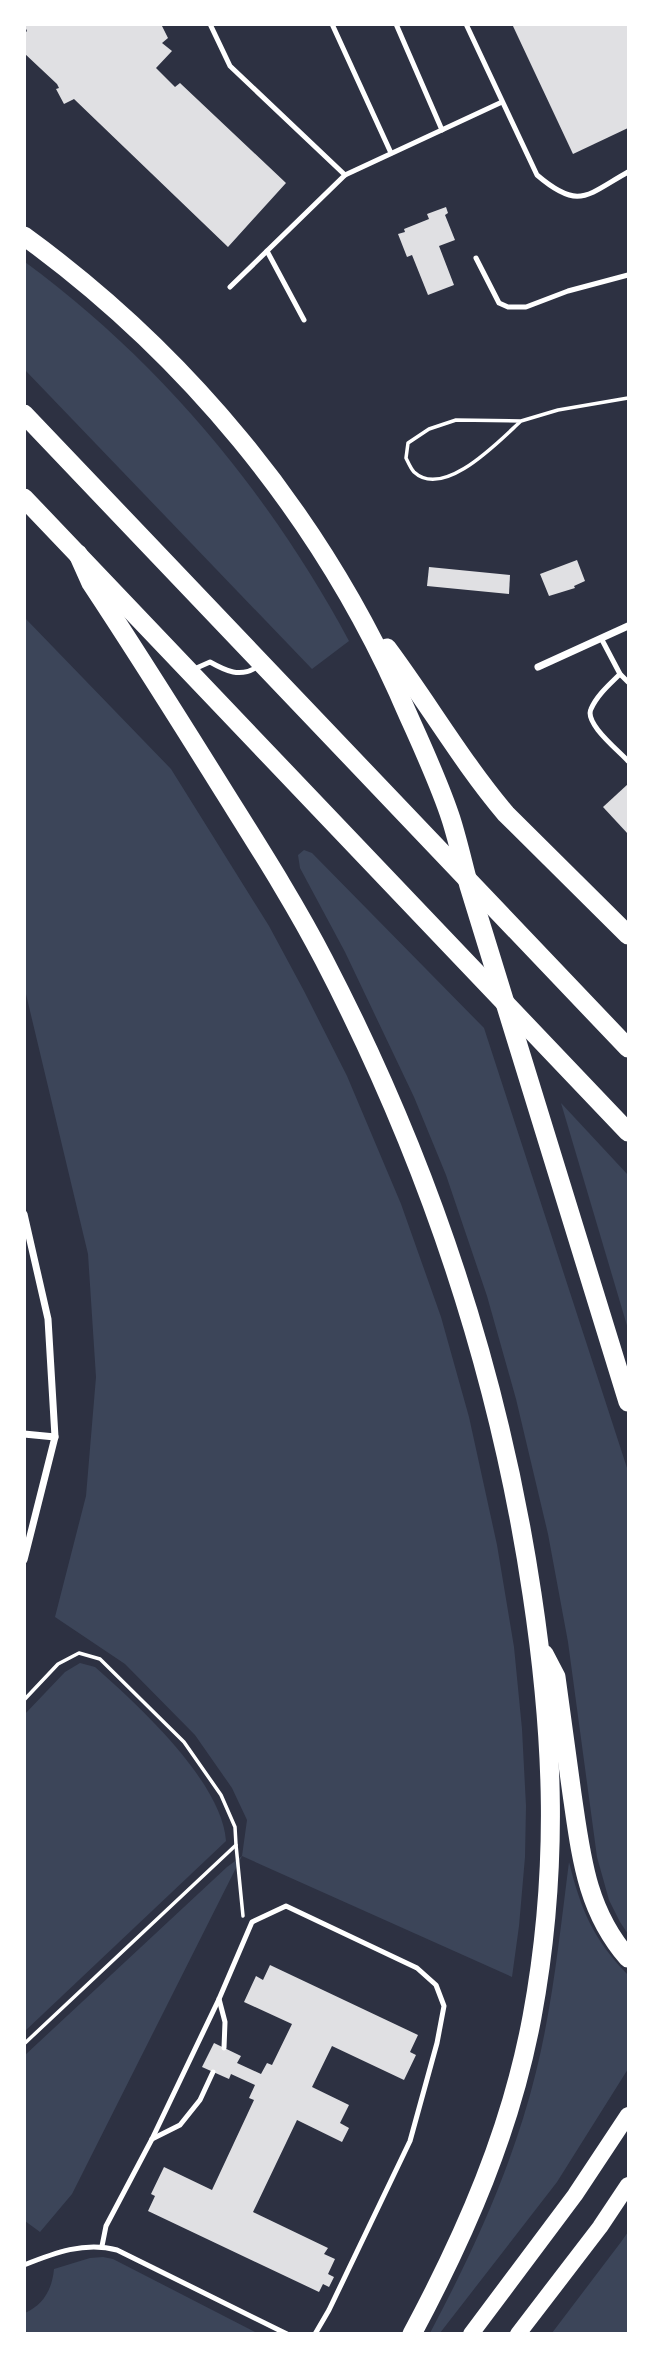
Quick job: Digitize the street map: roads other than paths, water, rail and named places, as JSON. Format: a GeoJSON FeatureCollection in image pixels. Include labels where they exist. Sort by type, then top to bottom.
{"type":"FeatureCollection","features":[{"type":"Feature","properties":{"kind":"highway"},"geometry":{"type":"LineString","coordinates":[[24,236],[60,262],[125,318],[210,403],[268,474],[343,588],[416,687],[489,794],[628,935]]}},
{"type":"Feature","properties":{"kind":"highway"},"geometry":{"type":"LineString","coordinates":[[24,414],[628,1048]]}},
{"type":"Feature","properties":{"kind":"highway"},"geometry":{"type":"LineString","coordinates":[[24,498],[628,1132]]}},
{"type":"Feature","properties":{"kind":"highway"},"geometry":{"type":"LineString","coordinates":[[78,554],[90,583],[288,894],[369,1050],[398,1116],[446,1241],[484,1363],[523,1538],[539,1645],[549,1740],[551,1864],[544,1937],[531,2021],[510,2107],[471,2216],[412,2333]]}},
{"type":"Feature","properties":{"kind":"highway"},"geometry":{"type":"LineString","coordinates":[[343,588],[392,679],[451,818],[469,886],[628,1402]]}},
{"type":"Feature","properties":{"kind":"highway"},"geometry":{"type":"LineString","coordinates":[[539,1645],[556,1677],[585,1873],[606,1930],[628,1958]]}},
{"type":"Feature","properties":{"kind":"main road"},"geometry":{"type":"LineString","coordinates":[[471,2333],[575,2195],[628,2115]]}},
{"type":"Feature","properties":{"kind":"main road"},"geometry":{"type":"LineString","coordinates":[[518,2333],[600,2227],[628,2185]]}},
{"type":"Feature","properties":{"kind":"street"},"geometry":{"type":"LineString","coordinates":[[538,667],[628,626]]}},
{"type":"Feature","properties":{"kind":"street"},"geometry":{"type":"LineString","coordinates":[[24,1214],[48,1319],[55,1437],[24,1560]]}},
{"type":"Feature","properties":{"kind":"street"},"geometry":{"type":"LineString","coordinates":[[24,1434],[55,1437]]}},
{"type":"Feature","properties":{"kind":"lane"},"geometry":{"type":"LineString","coordinates":[[210,24],[230,66],[345,174]]}},
{"type":"Feature","properties":{"kind":"lane"},"geometry":{"type":"LineString","coordinates":[[332,24],[391,153]]}},
{"type":"Feature","properties":{"kind":"lane"},"geometry":{"type":"LineString","coordinates":[[396,24],[442,130]]}},
{"type":"Feature","properties":{"kind":"lane"},"geometry":{"type":"LineString","coordinates":[[466,24],[537,174],[556,191],[571,196],[586,196],[628,172]]}},
{"type":"Feature","properties":{"kind":"lane"},"geometry":{"type":"LineString","coordinates":[[230,288],[345,174],[502,102]]}},
{"type":"Feature","properties":{"kind":"lane"},"geometry":{"type":"LineString","coordinates":[[267,251],[304,320]]}},
{"type":"Feature","properties":{"kind":"lane"},"geometry":{"type":"LineString","coordinates":[[477,258],[499,303],[508,307],[526,307],[568,291],[628,275]]}},
{"type":"Feature","properties":{"kind":"lane"},"geometry":{"type":"LineString","coordinates":[[601,638],[620,674],[628,682]]}},
{"type":"Feature","properties":{"kind":"lane"},"geometry":{"type":"LineString","coordinates":[[190,672],[210,662],[227,671],[246,673],[262,663]]}},
{"type":"Feature","properties":{"kind":"lane"},"geometry":{"type":"LineString","coordinates":[[620,674],[589,711],[590,721],[628,761]]}},
{"type":"Feature","properties":{"kind":"lane"},"geometry":{"type":"LineString","coordinates":[[102,2246],[106,2226],[152,2139],[253,1922],[286,1906],[417,1968],[436,1985],[444,2006],[438,2043],[410,2141],[329,2310],[315,2333]]}},
{"type":"Feature","properties":{"kind":"lane"},"geometry":{"type":"LineString","coordinates":[[219,1999],[225,2022],[224,2048]]}},
{"type":"Feature","properties":{"kind":"lane"},"geometry":{"type":"LineString","coordinates":[[152,2139],[180,2125],[200,2100],[213,2072]]}},
{"type":"Feature","properties":{"kind":"lane"},"geometry":{"type":"LineString","coordinates":[[24,2264],[79,2247],[102,2246],[117,2250],[287,2333]]}}]}
